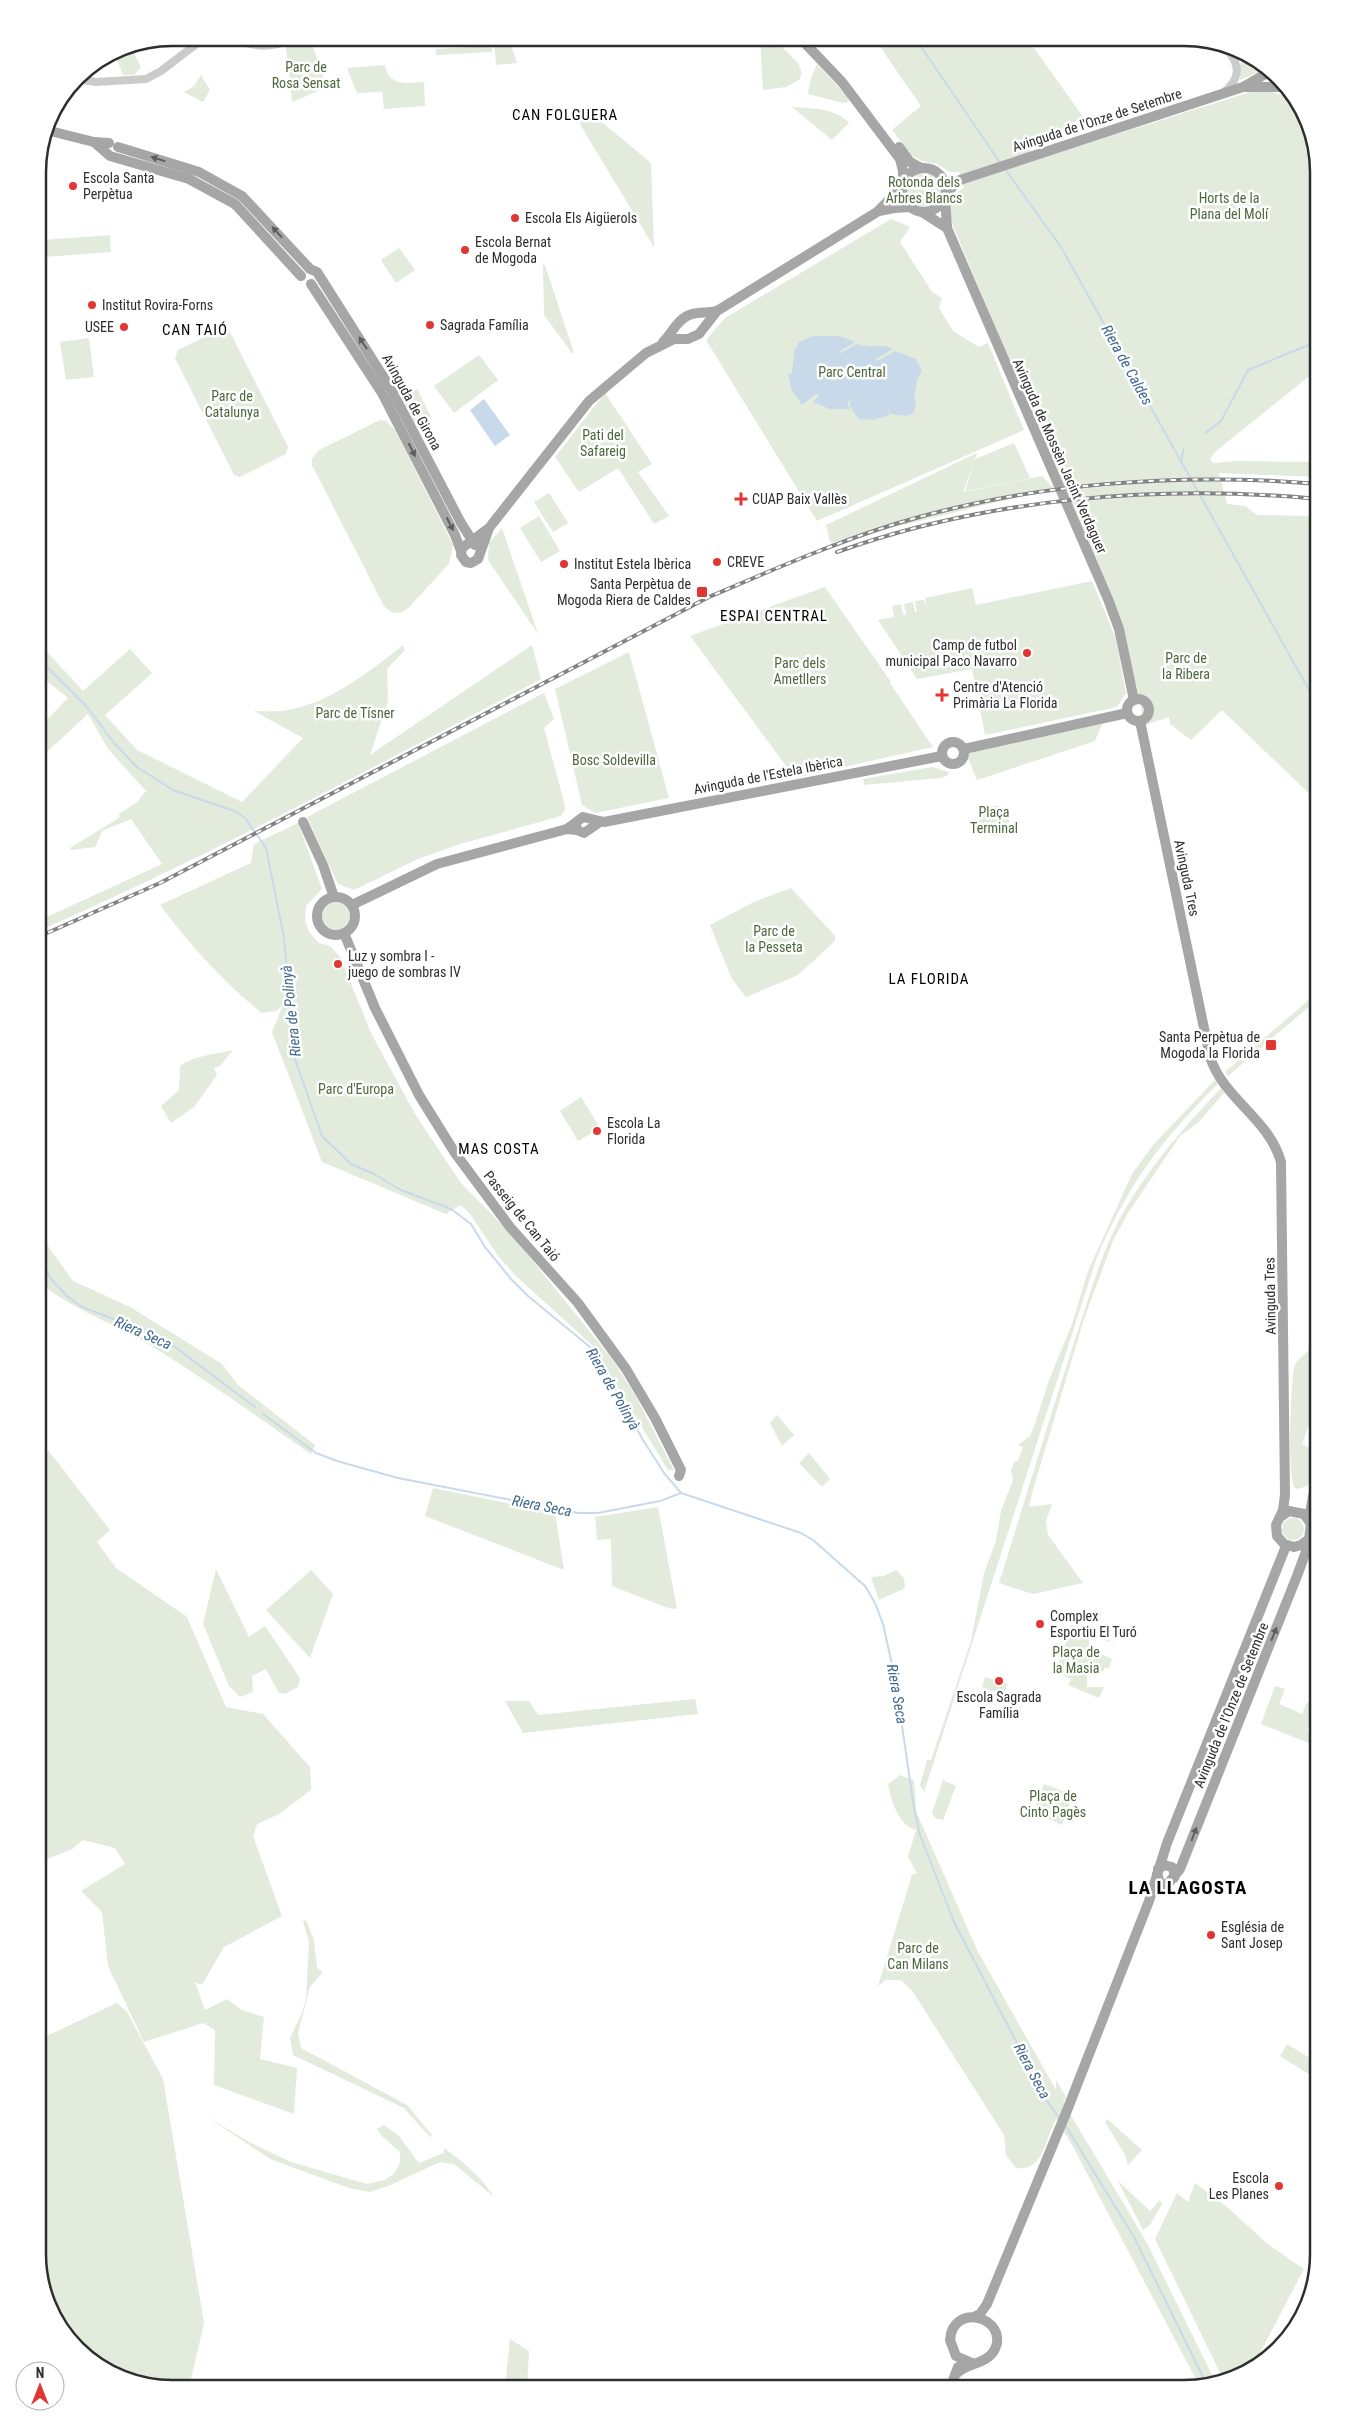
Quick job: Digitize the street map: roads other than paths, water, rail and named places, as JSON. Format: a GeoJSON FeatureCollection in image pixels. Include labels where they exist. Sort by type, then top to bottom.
{"type":"FeatureCollection","features":[{"type":"Feature","properties":{"kind":"main road"},"geometry":{"type":"LineString","coordinates":[[808,47],[864,110],[900,158],[904,171],[905,200],[910,207]]}},
{"type":"Feature","properties":{"kind":"main road"},"geometry":{"type":"LineString","coordinates":[[817,47],[845,76],[910,162],[922,168],[934,170],[940,175],[944,182],[945,195],[934,210],[922,212]]}},
{"type":"Feature","properties":{"kind":"main road","name":"Avinguda de l'Onze de Setembre"},"geometry":{"type":"LineString","coordinates":[[945,195],[960,180],[1243,87],[1263,75]]}},
{"type":"Feature","properties":{"kind":"main road","name":"Avinguda de l'Onze de Setembre"},"geometry":{"type":"LineString","coordinates":[[1243,87],[1276,87]]}},
{"type":"Feature","properties":{"kind":"main road"},"geometry":{"type":"LineString","coordinates":[[54,132],[94,142],[198,177],[247,200],[319,276],[318,281],[311,284],[303,282],[302,276],[303,271],[310,268]]}},
{"type":"Feature","properties":{"kind":"main road"},"geometry":{"type":"LineString","coordinates":[[470,546],[589,401],[634,361],[677,334],[694,337],[704,319],[877,212],[903,185],[910,173],[922,168]]}},
{"type":"Feature","properties":{"kind":"main road"},"geometry":{"type":"LineString","coordinates":[[940,175],[960,180]]}},
{"type":"Feature","properties":{"kind":"main road"},"geometry":{"type":"LineString","coordinates":[[198,177],[240,207],[302,276]]}},
{"type":"Feature","properties":{"kind":"main road","name":"Avinguda de Mossèn Jacint Verdaguer"},"geometry":{"type":"LineString","coordinates":[[945,195],[946,228],[1108,599],[1119,629],[1134,700]]}},
{"type":"Feature","properties":{"kind":"main road"},"geometry":{"type":"LineString","coordinates":[[877,212],[910,207],[922,212],[946,228]]}},
{"type":"Feature","properties":{"kind":"main road","name":"Avinguda de Girona"},"geometry":{"type":"LineString","coordinates":[[319,276],[392,389],[465,531],[470,546]]}},
{"type":"Feature","properties":{"kind":"main road","name":"Avinguda de Girona"},"geometry":{"type":"LineString","coordinates":[[311,284],[382,394],[455,535],[470,546]]}},
{"type":"Feature","properties":{"kind":"main road"},"geometry":{"type":"LineString","coordinates":[[677,334],[678,323],[685,317],[692,314],[704,319]]}},
{"type":"Feature","properties":{"kind":"main road"},"geometry":{"type":"LineString","coordinates":[[465,531],[485,530]]}},
{"type":"Feature","properties":{"kind":"main road"},"geometry":{"type":"LineString","coordinates":[[1134,700],[1142,700],[1147,704],[1146,718],[1140,721],[1132,720],[1127,713],[1128,705],[1134,700]]}},
{"type":"Feature","properties":{"kind":"main road"},"geometry":{"type":"LineString","coordinates":[[964,749],[964,757],[958,763],[948,763],[942,756],[942,749],[947,744],[954,742],[964,749],[1127,713]]}},
{"type":"Feature","properties":{"kind":"main road","name":"Avinguda Tres"},"geometry":{"type":"LineString","coordinates":[[1140,721],[1212,1062],[1218,1076],[1230,1093],[1247,1107],[1272,1139],[1277,1150],[1282,1173],[1285,1495],[1279,1518]]}},
{"type":"Feature","properties":{"kind":"main road","name":"Avinguda de l'Estela Ibèrica"},"geometry":{"type":"LineString","coordinates":[[352,905],[438,864],[574,827],[583,817],[594,823],[942,756]]}},
{"type":"Feature","properties":{"kind":"main road"},"geometry":{"type":"LineString","coordinates":[[303,822],[323,865],[334,897]]}},
{"type":"Feature","properties":{"kind":"main road"},"geometry":{"type":"LineString","coordinates":[[341,898],[352,905],[355,919],[353,925],[344,933],[332,935],[324,931],[319,924],[317,916],[320,906],[327,899],[341,898]]}},
{"type":"Feature","properties":{"kind":"main road","name":"Passeig de Can Taió"},"geometry":{"type":"LineString","coordinates":[[344,933],[375,1008],[419,1095],[475,1181],[510,1227],[578,1303],[626,1369],[672,1450],[681,1470],[679,1476]]}},
{"type":"Feature","properties":{"kind":"main road"},"geometry":{"type":"LineString","coordinates":[[1285,1495],[1297,1511],[1308,1519]]}},
{"type":"Feature","properties":{"kind":"main road"},"geometry":{"type":"LineString","coordinates":[[1310,1499],[1297,1511],[1286,1512],[1279,1518],[1276,1532],[1279,1540],[1286,1546],[1298,1546],[1308,1540],[1310,1535]]}},
{"type":"Feature","properties":{"kind":"main road"},"geometry":{"type":"LineString","coordinates":[[1310,1510],[1308,1519],[1310,1524]]}},
{"type":"Feature","properties":{"kind":"main road","name":"Avinguda de l'Onze de Setembre"},"geometry":{"type":"LineString","coordinates":[[1174,1878],[1180,1869],[1297,1576],[1308,1546],[1308,1540]]}},
{"type":"Feature","properties":{"kind":"main road","name":"Avinguda de l'Onze de Setembre"},"geometry":{"type":"LineString","coordinates":[[987,2304],[1072,2099],[1150,1898],[1157,1871],[1286,1546]]}},
{"type":"Feature","properties":{"kind":"main road"},"geometry":{"type":"LineString","coordinates":[[1168,1865],[1174,1871],[1174,1878],[1170,1883],[1163,1884],[1158,1881],[1157,1871],[1161,1866],[1168,1865]]}},
{"type":"Feature","properties":{"kind":"main road","name":"Avinguda de l'Onze de Setembre"},"geometry":{"type":"LineString","coordinates":[[1150,1898],[1163,1884]]}},
{"type":"Feature","properties":{"kind":"main road"},"geometry":{"type":"LineString","coordinates":[[954,2380],[957,2373],[956,2356],[950,2345],[952,2329],[962,2320],[980,2314],[987,2304]]}},
{"type":"Feature","properties":{"kind":"main road"},"geometry":{"type":"LineString","coordinates":[[957,2373],[972,2363],[988,2358],[995,2349],[996,2336],[989,2323],[987,2304]]}},
{"type":"Feature","properties":{"kind":"main road"},"geometry":{"type":"LineString","coordinates":[[974,2317],[989,2323]]}},
{"type":"Feature","properties":{"kind":"main road"},"geometry":{"type":"LineString","coordinates":[[956,2356],[972,2363]]}},
{"type":"Feature","properties":{"kind":"street"},"geometry":{"type":"LineString","coordinates":[[86,81],[146,79],[161,71],[194,46]]}},
{"type":"Feature","properties":{"kind":"street"},"geometry":{"type":"LineString","coordinates":[[262,46],[275,46]]}},
{"type":"Feature","properties":{"kind":"street"},"geometry":{"type":"LineString","coordinates":[[1222,94],[1234,83],[1238,72],[1236,62],[1232,56]]}},
{"type":"Feature","properties":{"kind":"water"},"geometry":{"type":"Polygon","coordinates":[[[813,336],[840,336],[855,342],[840,351],[841,353],[857,344],[884,346],[893,349],[876,359],[877,361],[895,351],[916,359],[922,371],[917,380],[914,413],[906,416],[891,414],[887,407],[890,415],[873,420],[859,419],[850,406],[850,401],[847,402],[850,409],[830,409],[813,402],[819,395],[816,394],[802,405],[792,391],[788,374],[792,374],[794,351],[799,342],[813,336]]]}},
{"type":"Feature","properties":{"kind":"water"},"geometry":{"type":"Polygon","coordinates":[[[484,399],[510,435],[495,446],[470,410],[484,399]]]}},
{"type":"Feature","properties":{"kind":"waterway","name":"Riera de Caldes"},"geometry":{"type":"LineString","coordinates":[[921,47],[1001,164]]}},
{"type":"Feature","properties":{"kind":"waterway","name":"Riera de Caldes"},"geometry":{"type":"LineString","coordinates":[[1005,169],[1061,247],[1310,692]]}},
{"type":"Feature","properties":{"kind":"waterway"},"geometry":{"type":"LineString","coordinates":[[1205,433],[1221,421],[1248,370],[1310,344]]}},
{"type":"Feature","properties":{"kind":"waterway"},"geometry":{"type":"LineString","coordinates":[[1181,462],[1184,447]]}},
{"type":"Feature","properties":{"kind":"waterway","name":"Riera de Polinyà"},"geometry":{"type":"LineString","coordinates":[[47,667],[87,707],[114,743],[137,767],[173,790],[237,812],[245,818],[266,848],[284,938],[295,1059],[322,1136],[351,1164],[372,1173],[401,1190],[451,1209],[471,1224],[485,1247],[511,1279],[528,1296],[590,1347],[643,1440],[664,1473],[681,1493]]}},
{"type":"Feature","properties":{"kind":"waterway","name":"Riera Seca"},"geometry":{"type":"LineString","coordinates":[[46,1271],[51,1279],[67,1296],[80,1306],[152,1334],[175,1347],[255,1407]]}},
{"type":"Feature","properties":{"kind":"waterway","name":"Riera Seca"},"geometry":{"type":"LineString","coordinates":[[263,1414],[316,1453],[337,1461],[398,1478],[578,1513],[598,1513],[660,1501],[681,1493],[801,1533],[813,1540],[865,1586],[875,1603],[883,1624],[895,1678],[914,1808],[920,1835],[954,1922],[1047,2101],[1060,2119]]}},
{"type":"Feature","properties":{"kind":"waterway","name":"Riera Seca"},"geometry":{"type":"LineString","coordinates":[[1065,2125],[1134,2237],[1203,2378]]}},
{"type":"Feature","properties":{"kind":"railway"},"geometry":{"type":"LineString","coordinates":[[47,933],[160,883],[709,597],[848,540],[895,524],[946,510],[1051,490],[1105,484],[1213,479],[1310,484]]}},
{"type":"Feature","properties":{"kind":"railway"},"geometry":{"type":"LineString","coordinates":[[837,552],[894,534],[953,519],[1075,500],[1136,495],[1198,493],[1310,498]]}},
{"type":"Feature","properties":{"kind":"place","name":"Escola Santa Perpètua"},"geometry":{"type":"Point","coordinates":[73,186]}},
{"type":"Feature","properties":{"kind":"place","name":"Escola Els Aigüerols"},"geometry":{"type":"Point","coordinates":[515,218]}},
{"type":"Feature","properties":{"kind":"place","name":"Escola Bernat de Mogoda"},"geometry":{"type":"Point","coordinates":[465,250]}},
{"type":"Feature","properties":{"kind":"place","name":"Institut Rovira-Forns"},"geometry":{"type":"Point","coordinates":[92,305]}},
{"type":"Feature","properties":{"kind":"place","name":"Sagrada Família"},"geometry":{"type":"Point","coordinates":[430,325]}},
{"type":"Feature","properties":{"kind":"place","name":"USEE"},"geometry":{"type":"Point","coordinates":[124,327]}},
{"type":"Feature","properties":{"kind":"place","name":"CUAP Baix Vallès"},"geometry":{"type":"Point","coordinates":[741,499]}},
{"type":"Feature","properties":{"kind":"place","name":"CREVE"},"geometry":{"type":"Point","coordinates":[717,562]}},
{"type":"Feature","properties":{"kind":"place","name":"Institut Estela Ibèrica"},"geometry":{"type":"Point","coordinates":[564,564]}},
{"type":"Feature","properties":{"kind":"place","name":"Santa Perpètua de Mogoda Riera de Caldes"},"geometry":{"type":"Point","coordinates":[702,592]}},
{"type":"Feature","properties":{"kind":"place","name":"Camp de futbol municipal Paco Navarro"},"geometry":{"type":"Point","coordinates":[1027,653]}},
{"type":"Feature","properties":{"kind":"place","name":"Centre d'Atenció Primària La Florida"},"geometry":{"type":"Point","coordinates":[942,695]}},
{"type":"Feature","properties":{"kind":"place","name":"Luz y sombra I - juego de sombras IV"},"geometry":{"type":"Point","coordinates":[338,964]}},
{"type":"Feature","properties":{"kind":"place","name":"Santa Perpètua de Mogoda la Florida"},"geometry":{"type":"Point","coordinates":[1271,1045]}},
{"type":"Feature","properties":{"kind":"place","name":"Escola La Florida"},"geometry":{"type":"Point","coordinates":[597,1131]}},
{"type":"Feature","properties":{"kind":"place","name":"Complex Esportiu El Turó"},"geometry":{"type":"Point","coordinates":[1040,1624]}},
{"type":"Feature","properties":{"kind":"place","name":"Escola Sagrada Família"},"geometry":{"type":"Point","coordinates":[999,1681]}},
{"type":"Feature","properties":{"kind":"place","name":"Església de Sant Josep"},"geometry":{"type":"Point","coordinates":[1211,1935]}},
{"type":"Feature","properties":{"kind":"place","name":"Escola Les Planes"},"geometry":{"type":"Point","coordinates":[1279,2186]}},
{"type":"Feature","properties":{"kind":"district","name":"CAN FOLGUERA"},"geometry":{"type":"Point","coordinates":[565,115]}},
{"type":"Feature","properties":{"kind":"district","name":"CAN TAIÓ"},"geometry":{"type":"Point","coordinates":[195,330]}},
{"type":"Feature","properties":{"kind":"district","name":"ESPAI CENTRAL"},"geometry":{"type":"Point","coordinates":[774,616]}},
{"type":"Feature","properties":{"kind":"district","name":"LA FLORIDA"},"geometry":{"type":"Point","coordinates":[929,979]}},
{"type":"Feature","properties":{"kind":"district","name":"MAS COSTA"},"geometry":{"type":"Point","coordinates":[499,1149]}},
{"type":"Feature","properties":{"kind":"district","name":"LA LLAGOSTA"},"geometry":{"type":"Point","coordinates":[1188,1887]}},
{"type":"Feature","properties":{"kind":"park label","name":"Parc de Rosa Sensat"},"geometry":{"type":"Point","coordinates":[306,76]}},
{"type":"Feature","properties":{"kind":"park label","name":"Rotonda dels Arbres Blancs"},"geometry":{"type":"Point","coordinates":[924,190]}},
{"type":"Feature","properties":{"kind":"park label","name":"Horts de la Plana del Molí"},"geometry":{"type":"Point","coordinates":[1229,206]}},
{"type":"Feature","properties":{"kind":"park label","name":"Parc Central"},"geometry":{"type":"Point","coordinates":[852,372]}},
{"type":"Feature","properties":{"kind":"park label","name":"Parc de Catalunya"},"geometry":{"type":"Point","coordinates":[232,404]}},
{"type":"Feature","properties":{"kind":"park label","name":"Pati del Safareig"},"geometry":{"type":"Point","coordinates":[603,444]}},
{"type":"Feature","properties":{"kind":"park label","name":"Parc de la Ribera"},"geometry":{"type":"Point","coordinates":[1186,666]}},
{"type":"Feature","properties":{"kind":"park label","name":"Parc dels Ametllers"},"geometry":{"type":"Point","coordinates":[800,672]}},
{"type":"Feature","properties":{"kind":"park label","name":"Parc de Tísner"},"geometry":{"type":"Point","coordinates":[355,713]}},
{"type":"Feature","properties":{"kind":"park label","name":"Bosc Soldevilla"},"geometry":{"type":"Point","coordinates":[614,760]}},
{"type":"Feature","properties":{"kind":"park label","name":"Plaça Terminal"},"geometry":{"type":"Point","coordinates":[994,820]}},
{"type":"Feature","properties":{"kind":"park label","name":"Parc de la Pesseta"},"geometry":{"type":"Point","coordinates":[774,940]}},
{"type":"Feature","properties":{"kind":"park label","name":"Parc d'Europa"},"geometry":{"type":"Point","coordinates":[356,1089]}},
{"type":"Feature","properties":{"kind":"park label","name":"Plaça de la Masia"},"geometry":{"type":"Point","coordinates":[1076,1660]}},
{"type":"Feature","properties":{"kind":"park label","name":"Plaça de Cinto Pagès"},"geometry":{"type":"Point","coordinates":[1053,1804]}},
{"type":"Feature","properties":{"kind":"park label","name":"Parc de Can Milans"},"geometry":{"type":"Point","coordinates":[918,1956]}}]}
